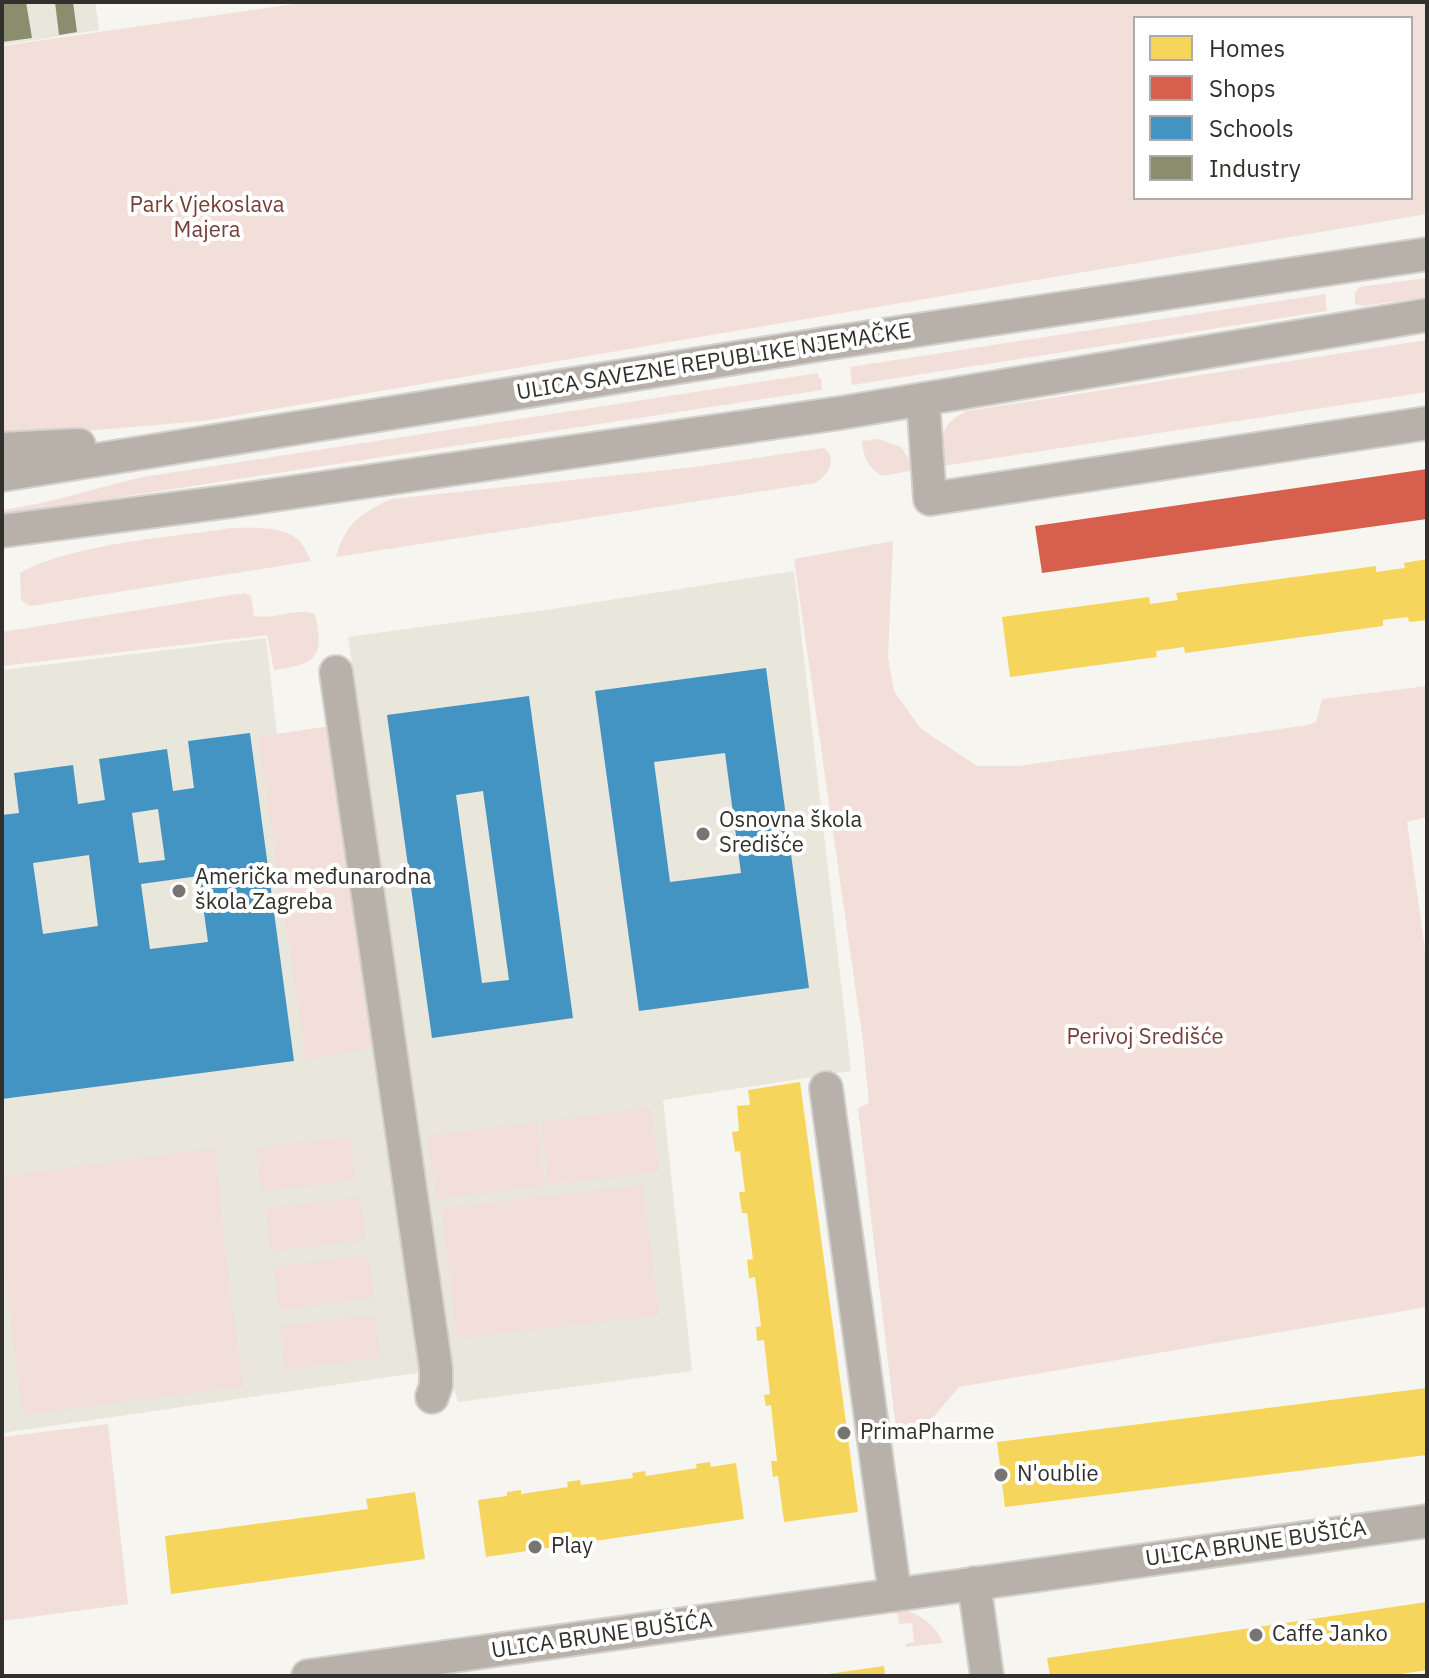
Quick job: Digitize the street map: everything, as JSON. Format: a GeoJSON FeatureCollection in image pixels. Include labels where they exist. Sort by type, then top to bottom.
{"type":"FeatureCollection","features":[{"type":"Feature","properties":{"kind":"street","name":"ULICA SAVEZNE REPUBLIKE NJEMAČKE"},"geometry":{"type":"LineString","coordinates":[[2,475],[830,343],[1427,254]]}},
{"type":"Feature","properties":{"kind":"street"},"geometry":{"type":"LineString","coordinates":[[2,531],[247,499],[923,399],[1427,315]]}},
{"type":"Feature","properties":{"kind":"street"},"geometry":{"type":"LineString","coordinates":[[923,399],[930,499],[1427,423]]}},
{"type":"Feature","properties":{"kind":"street"},"geometry":{"type":"LineString","coordinates":[[2,449],[186,444]]}},
{"type":"Feature","properties":{"kind":"street"},"geometry":{"type":"LineString","coordinates":[[336,672],[436,1369],[432,1397]]}},
{"type":"Feature","properties":{"kind":"street"},"geometry":{"type":"LineString","coordinates":[[826,1088],[895,1595]]}},
{"type":"Feature","properties":{"kind":"street","name":"ULICA BRUNE BUŠIĆA"},"geometry":{"type":"LineString","coordinates":[[308,1676],[1427,1521]]}},
{"type":"Feature","properties":{"kind":"street"},"geometry":{"type":"LineString","coordinates":[[974,1583],[987,1676]]}},
{"type":"Feature","properties":{"kind":"shaded area"},"geometry":{"type":"Polygon","coordinates":[[[2,2],[95,2],[99,30],[2,45],[2,2]]]}},
{"type":"Feature","properties":{"kind":"shaded area","name":"Osnovna škola Središće"},"geometry":{"type":"Polygon","coordinates":[[[794,571],[851,1071],[663,1100],[692,1371],[458,1402],[449,1372],[348,637],[794,571]]]}},
{"type":"Feature","properties":{"kind":"shaded area","name":"Američka međunarodna škola Zagreba"},"geometry":{"type":"Polygon","coordinates":[[[266,638],[277,734],[331,726],[424,1372],[2,1433],[2,670],[266,638]]]}},
{"type":"Feature","properties":{"kind":"green space","name":"Park Vjekoslava Majera"},"geometry":{"type":"Polygon","coordinates":[[[308,2],[1427,2],[1427,214],[203,421],[2,438],[2,46],[308,2]]]}},
{"type":"Feature","properties":{"kind":"green space"},"geometry":{"type":"Polygon","coordinates":[[[1427,278],[1427,297],[1363,306],[1355,304],[1355,292],[1360,287],[1427,278]]]}},
{"type":"Feature","properties":{"kind":"green space"},"geometry":{"type":"Polygon","coordinates":[[[1325,294],[1327,311],[852,385],[850,367],[1325,294]]]}},
{"type":"Feature","properties":{"kind":"green space"},"geometry":{"type":"Polygon","coordinates":[[[1427,340],[1427,392],[943,466],[944,433],[951,421],[967,411],[1427,340]]]}},
{"type":"Feature","properties":{"kind":"green space"},"geometry":{"type":"Polygon","coordinates":[[[818,373],[822,390],[2,515],[2,510],[143,477],[818,373]]]}},
{"type":"Feature","properties":{"kind":"green space"},"geometry":{"type":"Polygon","coordinates":[[[879,439],[901,447],[916,470],[882,476],[877,473],[867,461],[862,441],[879,439]]]}},
{"type":"Feature","properties":{"kind":"green space"},"geometry":{"type":"Polygon","coordinates":[[[824,448],[830,457],[830,467],[815,483],[336,557],[349,528],[371,509],[391,499],[695,467],[824,448]]]}},
{"type":"Feature","properties":{"kind":"green space"},"geometry":{"type":"Polygon","coordinates":[[[232,528],[287,533],[301,543],[311,561],[30,606],[21,600],[20,573],[41,563],[93,548],[232,528]]]}},
{"type":"Feature","properties":{"kind":"green space","name":"Perivoj Središće"},"geometry":{"type":"Polygon","coordinates":[[[893,541],[888,657],[894,691],[921,729],[977,766],[1018,766],[1308,725],[1316,722],[1322,699],[1427,686],[1427,817],[1407,822],[1427,963],[1427,1307],[959,1387],[918,1435],[897,1437],[858,1108],[869,1103],[863,1042],[794,559],[893,541]]]}},
{"type":"Feature","properties":{"kind":"green space"},"geometry":{"type":"Polygon","coordinates":[[[244,593],[251,596],[254,616],[300,612],[315,614],[319,640],[314,656],[300,665],[274,670],[267,635],[2,666],[2,632],[244,593]]]}},
{"type":"Feature","properties":{"kind":"green space"},"geometry":{"type":"Polygon","coordinates":[[[331,726],[378,1048],[306,1059],[258,737],[331,726]]]}},
{"type":"Feature","properties":{"kind":"green space"},"geometry":{"type":"Polygon","coordinates":[[[651,1108],[659,1171],[549,1185],[541,1122],[651,1108]]]}},
{"type":"Feature","properties":{"kind":"green space"},"geometry":{"type":"Polygon","coordinates":[[[537,1122],[545,1185],[436,1199],[428,1136],[537,1122]]]}},
{"type":"Feature","properties":{"kind":"green space"},"geometry":{"type":"Polygon","coordinates":[[[350,1137],[355,1180],[261,1191],[256,1148],[350,1137]]]}},
{"type":"Feature","properties":{"kind":"green space"},"geometry":{"type":"Polygon","coordinates":[[[215,1148],[243,1386],[23,1415],[2,1258],[2,1177],[215,1148]]]}},
{"type":"Feature","properties":{"kind":"green space"},"geometry":{"type":"Polygon","coordinates":[[[643,1185],[659,1315],[457,1338],[442,1209],[643,1185]]]}},
{"type":"Feature","properties":{"kind":"green space"},"geometry":{"type":"Polygon","coordinates":[[[360,1197],[365,1240],[271,1251],[266,1209],[360,1197]]]}},
{"type":"Feature","properties":{"kind":"green space"},"geometry":{"type":"Polygon","coordinates":[[[368,1255],[374,1298],[279,1310],[274,1267],[368,1255]]]}},
{"type":"Feature","properties":{"kind":"green space"},"geometry":{"type":"Polygon","coordinates":[[[375,1315],[380,1358],[285,1369],[280,1326],[375,1315]]]}},
{"type":"Feature","properties":{"kind":"green space"},"geometry":{"type":"Polygon","coordinates":[[[108,1424],[128,1604],[2,1621],[2,1437],[108,1424]]]}},
{"type":"Feature","properties":{"kind":"green space"},"geometry":{"type":"Polygon","coordinates":[[[906,1610],[928,1622],[943,1643],[906,1647],[906,1644],[914,1642],[912,1623],[899,1624],[897,1611],[906,1610]]]}},
{"type":"Feature","properties":{"kind":"building: Homes"},"geometry":{"type":"Polygon","coordinates":[[[1427,559],[1427,620],[1409,622],[1408,617],[1383,620],[1383,626],[1185,653],[1184,647],[1156,651],[1157,657],[1010,677],[1002,617],[1149,597],[1150,604],[1178,600],[1176,593],[1376,566],[1376,572],[1405,568],[1404,563],[1427,559]]]}},
{"type":"Feature","properties":{"kind":"building: Homes"},"geometry":{"type":"Polygon","coordinates":[[[800,1082],[858,1512],[784,1522],[778,1476],[773,1477],[771,1461],[777,1461],[771,1405],[766,1406],[764,1395],[770,1394],[764,1340],[757,1341],[756,1327],[761,1326],[755,1277],[749,1278],[747,1260],[753,1259],[747,1213],[742,1213],[739,1192],[745,1192],[740,1151],[735,1152],[732,1132],[739,1131],[737,1106],[750,1105],[748,1090],[800,1082]]]}},
{"type":"Feature","properties":{"kind":"building: Homes"},"geometry":{"type":"Polygon","coordinates":[[[1427,1388],[1427,1455],[1005,1507],[997,1442],[1427,1388]]]}},
{"type":"Feature","properties":{"kind":"building: Homes"},"geometry":{"type":"Polygon","coordinates":[[[710,1462],[711,1467],[736,1463],[744,1519],[486,1557],[478,1500],[507,1496],[507,1492],[521,1490],[521,1494],[568,1487],[567,1482],[580,1480],[581,1485],[633,1478],[632,1473],[645,1471],[646,1476],[697,1468],[696,1464],[710,1462]]]}},
{"type":"Feature","properties":{"kind":"building: Homes"},"geometry":{"type":"Polygon","coordinates":[[[415,1492],[425,1559],[171,1594],[165,1536],[368,1509],[366,1499],[415,1492]]]}},
{"type":"Feature","properties":{"kind":"building: Homes"},"geometry":{"type":"Polygon","coordinates":[[[1427,1602],[1427,1670],[1388,1676],[1050,1676],[1047,1658],[1427,1602]]]}},
{"type":"Feature","properties":{"kind":"building: Homes"},"geometry":{"type":"Polygon","coordinates":[[[884,1666],[885,1676],[828,1676],[828,1674],[884,1666]]]}},
{"type":"Feature","properties":{"kind":"building: Shops"},"geometry":{"type":"Polygon","coordinates":[[[1427,469],[1427,519],[1042,573],[1035,526],[1427,469]]]}},
{"type":"Feature","properties":{"kind":"building: Schools"},"geometry":{"type":"Polygon","coordinates":[[[766,668],[809,988],[639,1011],[595,691],[766,668]],[[725,753],[654,762],[670,882],[741,873],[725,753]]]}},
{"type":"Feature","properties":{"kind":"building: Schools"},"geometry":{"type":"Polygon","coordinates":[[[529,696],[573,1018],[432,1038],[387,715],[529,696]],[[483,791],[456,795],[482,983],[509,980],[483,791]]]}},
{"type":"Feature","properties":{"kind":"building: Schools"},"geometry":{"type":"Polygon","coordinates":[[[250,733],[294,1061],[2,1099],[2,815],[19,813],[14,773],[73,765],[78,804],[105,800],[99,759],[167,749],[173,791],[194,788],[188,741],[250,733]],[[158,809],[132,813],[139,863],[165,860],[158,809]],[[89,855],[33,863],[43,934],[98,926],[89,855]],[[199,876],[141,884],[150,949],[208,942],[199,876]]]}},
{"type":"Feature","properties":{"kind":"building: Industry"},"geometry":{"type":"Polygon","coordinates":[[[2,2],[26,2],[32,38],[2,42],[2,2]]]}},
{"type":"Feature","properties":{"kind":"building: Industry"},"geometry":{"type":"Polygon","coordinates":[[[55,2],[73,2],[77,32],[59,35],[55,2]]]}},
{"type":"Feature","properties":{"kind":"place","name":"Osnovna škola Središće"},"geometry":{"type":"Point","coordinates":[703,834]}},
{"type":"Feature","properties":{"kind":"place","name":"Američka međunarodna škola Zagreba"},"geometry":{"type":"Point","coordinates":[179,891]}},
{"type":"Feature","properties":{"kind":"place","name":"PrimaPharme"},"geometry":{"type":"Point","coordinates":[844,1433]}},
{"type":"Feature","properties":{"kind":"place","name":"N'oublie"},"geometry":{"type":"Point","coordinates":[1001,1475]}},
{"type":"Feature","properties":{"kind":"place","name":"Play"},"geometry":{"type":"Point","coordinates":[535,1547]}},
{"type":"Feature","properties":{"kind":"place","name":"Caffe Janko"},"geometry":{"type":"Point","coordinates":[1256,1635]}}]}
